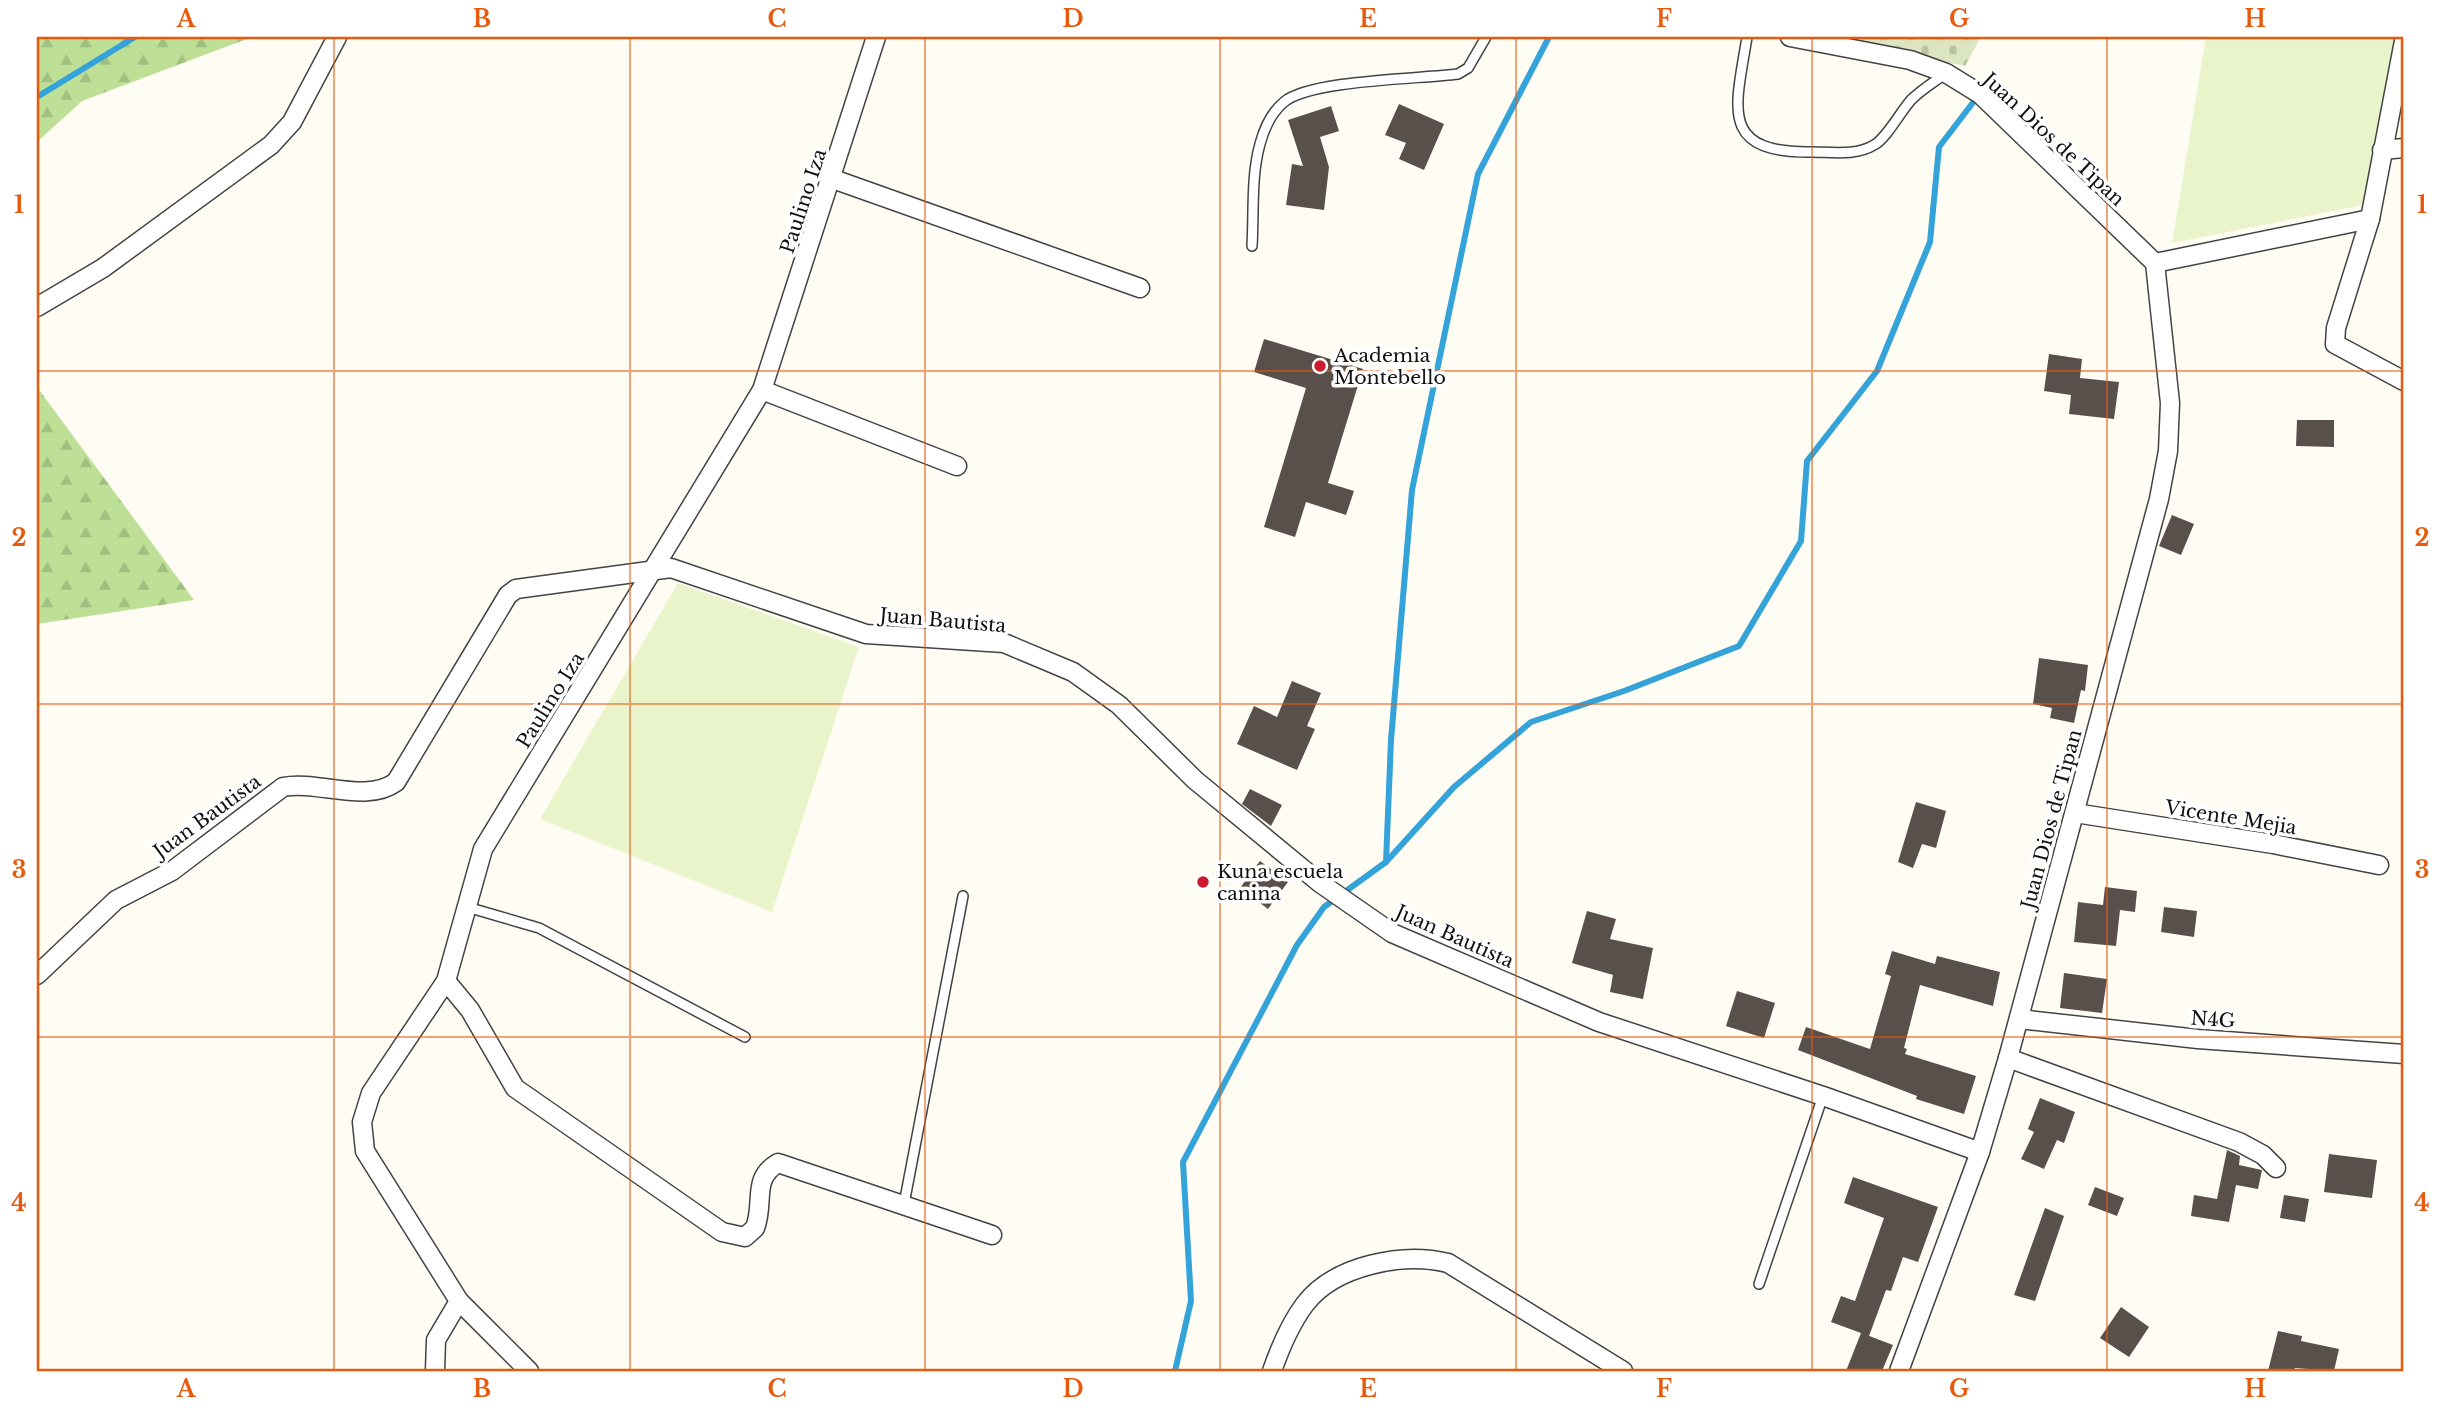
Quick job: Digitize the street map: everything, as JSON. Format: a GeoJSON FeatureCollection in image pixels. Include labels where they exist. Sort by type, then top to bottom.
{"type":"FeatureCollection","features":[{"type":"Feature","properties":{"kind":"street"},"geometry":{"type":"LineString","coordinates":[[37,307],[103,268],[271,145],[292,122],[337,37]]}},
{"type":"Feature","properties":{"kind":"street","name":"Paulino Iza"},"geometry":{"type":"LineString","coordinates":[[529,1371],[458,1301],[365,1151],[362,1122],[372,1093],[446,981],[483,849],[762,390],[833,179],[876,37]]}},
{"type":"Feature","properties":{"kind":"street","name":"Juan Dios de Tipan"},"geometry":{"type":"LineString","coordinates":[[1790,37],[1910,60],[1946,73],[1980,94],[2155,264],[2170,403],[2168,452],[2159,499],[2020,1019],[1980,1152],[1899,1371]]}},
{"type":"Feature","properties":{"kind":"street"},"geometry":{"type":"LineString","coordinates":[[2404,41],[2370,219],[2336,328],[2335,344],[2404,381]]}},
{"type":"Feature","properties":{"kind":"street"},"geometry":{"type":"LineString","coordinates":[[2382,150],[2404,148]]}},
{"type":"Feature","properties":{"kind":"street"},"geometry":{"type":"LineString","coordinates":[[833,179],[1140,288]]}},
{"type":"Feature","properties":{"kind":"street"},"geometry":{"type":"LineString","coordinates":[[2155,264],[2370,219]]}},
{"type":"Feature","properties":{"kind":"street"},"geometry":{"type":"LineString","coordinates":[[762,390],[957,466]]}},
{"type":"Feature","properties":{"kind":"street","name":"Juan Bautista"},"geometry":{"type":"LineString","coordinates":[[37,975],[116,900],[172,871],[283,787],[308,785],[372,791],[396,782],[508,595],[516,589],[655,568],[671,568],[866,634],[1004,643],[1073,672],[1119,705],[1195,780],[1320,883],[1392,933],[1599,1022],[1823,1096],[1980,1152]]}},
{"type":"Feature","properties":{"kind":"street","name":"Vicente Mejia"},"geometry":{"type":"LineString","coordinates":[[2075,813],[2273,844],[2379,865]]}},
{"type":"Feature","properties":{"kind":"street"},"geometry":{"type":"LineString","coordinates":[[446,981],[470,1010],[515,1088],[722,1232],[745,1237],[755,1228],[761,1180],[765,1170],[778,1163],[992,1235]]}},
{"type":"Feature","properties":{"kind":"street","name":"N4G"},"geometry":{"type":"LineString","coordinates":[[2020,1019],[2198,1039],[2404,1054]]}},
{"type":"Feature","properties":{"kind":"street"},"geometry":{"type":"LineString","coordinates":[[2008,1058],[2238,1142],[2263,1155],[2276,1168]]}},
{"type":"Feature","properties":{"kind":"street"},"geometry":{"type":"LineString","coordinates":[[1272,1371],[1282,1342],[1306,1302],[1334,1279],[1360,1269],[1415,1259],[1448,1263],[1623,1371]]}},
{"type":"Feature","properties":{"kind":"street"},"geometry":{"type":"LineString","coordinates":[[435,1371],[436,1340],[458,1301]]}},
{"type":"Feature","properties":{"kind":"lane"},"geometry":{"type":"LineString","coordinates":[[1252,246],[1258,151],[1271,116],[1284,102],[1311,89],[1458,74],[1468,68],[1486,37]]}},
{"type":"Feature","properties":{"kind":"lane"},"geometry":{"type":"LineString","coordinates":[[1747,37],[1738,110],[1743,134],[1753,142],[1783,153],[1857,152],[1877,144],[1913,97],[1946,73]]}},
{"type":"Feature","properties":{"kind":"lane"},"geometry":{"type":"LineString","coordinates":[[904,1204],[963,896]]}},
{"type":"Feature","properties":{"kind":"lane"},"geometry":{"type":"LineString","coordinates":[[467,907],[539,928],[745,1037]]}},
{"type":"Feature","properties":{"kind":"lane"},"geometry":{"type":"LineString","coordinates":[[1759,1284],[1823,1096]]}},
{"type":"Feature","properties":{"kind":"green space"},"geometry":{"type":"Polygon","coordinates":[[[37,37],[252,37],[82,101],[37,142],[37,37]]]}},
{"type":"Feature","properties":{"kind":"green space"},"geometry":{"type":"Polygon","coordinates":[[[1822,37],[1981,37],[1965,66],[1822,37]]]}},
{"type":"Feature","properties":{"kind":"green space"},"geometry":{"type":"Polygon","coordinates":[[[2206,37],[2397,37],[2363,205],[2172,243],[2206,37]]]}},
{"type":"Feature","properties":{"kind":"green space"},"geometry":{"type":"Polygon","coordinates":[[[37,387],[194,600],[37,624],[37,387]]]}},
{"type":"Feature","properties":{"kind":"green space"},"geometry":{"type":"Polygon","coordinates":[[[678,583],[859,647],[772,912],[540,819],[678,583]]]}},
{"type":"Feature","properties":{"kind":"building"},"geometry":{"type":"Polygon","coordinates":[[[1399,104],[1444,124],[1424,170],[1399,159],[1406,143],[1385,135],[1399,104]]]}},
{"type":"Feature","properties":{"kind":"building"},"geometry":{"type":"Polygon","coordinates":[[[1331,106],[1339,131],[1320,137],[1329,167],[1324,210],[1286,205],[1292,164],[1303,166],[1288,120],[1331,106]]]}},
{"type":"Feature","properties":{"kind":"building"},"geometry":{"type":"Polygon","coordinates":[[[1264,339],[1363,369],[1328,483],[1354,491],[1346,515],[1306,502],[1295,537],[1264,527],[1306,388],[1254,372],[1264,339]]]}},
{"type":"Feature","properties":{"kind":"building"},"geometry":{"type":"Polygon","coordinates":[[[2049,354],[2082,359],[2080,378],[2119,382],[2114,419],[2069,414],[2071,395],[2044,391],[2049,354]]]}},
{"type":"Feature","properties":{"kind":"building"},"geometry":{"type":"Polygon","coordinates":[[[2297,420],[2334,420],[2334,447],[2296,446],[2297,420]]]}},
{"type":"Feature","properties":{"kind":"building"},"geometry":{"type":"Polygon","coordinates":[[[2172,515],[2194,524],[2181,555],[2159,546],[2172,515]]]}},
{"type":"Feature","properties":{"kind":"building"},"geometry":{"type":"Polygon","coordinates":[[[2039,658],[2088,665],[2085,691],[2081,690],[2074,723],[2050,718],[2052,708],[2033,704],[2039,658]]]}},
{"type":"Feature","properties":{"kind":"building"},"geometry":{"type":"Polygon","coordinates":[[[1292,681],[1321,693],[1307,726],[1315,729],[1297,770],[1237,744],[1254,706],[1277,717],[1292,681]]]}},
{"type":"Feature","properties":{"kind":"building"},"geometry":{"type":"Polygon","coordinates":[[[1250,789],[1282,805],[1271,826],[1242,804],[1250,789]]]}},
{"type":"Feature","properties":{"kind":"building"},"geometry":{"type":"Polygon","coordinates":[[[1916,802],[1946,811],[1936,848],[1922,844],[1913,868],[1898,862],[1916,802]]]}},
{"type":"Feature","properties":{"kind":"building"},"geometry":{"type":"Polygon","coordinates":[[[1260,861],[1288,882],[1268,909],[1240,888],[1260,861]]]}},
{"type":"Feature","properties":{"kind":"building"},"geometry":{"type":"Polygon","coordinates":[[[2105,887],[2137,891],[2135,912],[2120,910],[2116,946],[2074,942],[2078,902],[2103,905],[2105,887]]]}},
{"type":"Feature","properties":{"kind":"building"},"geometry":{"type":"Polygon","coordinates":[[[2164,907],[2197,911],[2194,937],[2161,932],[2164,907]]]}},
{"type":"Feature","properties":{"kind":"building"},"geometry":{"type":"Polygon","coordinates":[[[1587,911],[1616,919],[1610,939],[1653,948],[1643,999],[1610,992],[1613,975],[1572,963],[1587,911]]]}},
{"type":"Feature","properties":{"kind":"building"},"geometry":{"type":"Polygon","coordinates":[[[1892,951],[1935,964],[1937,956],[2000,972],[1993,1006],[1920,985],[1904,1048],[1907,1049],[1905,1054],[1976,1076],[1964,1114],[1916,1099],[1917,1096],[1798,1050],[1806,1027],[1870,1049],[1891,976],[1885,974],[1892,951]]]}},
{"type":"Feature","properties":{"kind":"building"},"geometry":{"type":"Polygon","coordinates":[[[2064,973],[2107,979],[2102,1013],[2060,1008],[2064,973]]]}},
{"type":"Feature","properties":{"kind":"building"},"geometry":{"type":"Polygon","coordinates":[[[1737,991],[1775,1003],[1764,1038],[1726,1026],[1737,991]]]}},
{"type":"Feature","properties":{"kind":"building"},"geometry":{"type":"Polygon","coordinates":[[[2040,1098],[2075,1112],[2064,1143],[2057,1140],[2044,1169],[2021,1159],[2034,1132],[2028,1129],[2040,1098]]]}},
{"type":"Feature","properties":{"kind":"building"},"geometry":{"type":"Polygon","coordinates":[[[2227,1150],[2240,1156],[2239,1165],[2262,1170],[2258,1189],[2236,1185],[2229,1222],[2191,1216],[2194,1195],[2217,1199],[2227,1150]]]}},
{"type":"Feature","properties":{"kind":"building"},"geometry":{"type":"Polygon","coordinates":[[[2329,1154],[2377,1160],[2372,1198],[2324,1192],[2329,1154]]]}},
{"type":"Feature","properties":{"kind":"building"},"geometry":{"type":"Polygon","coordinates":[[[1853,1177],[1938,1207],[1918,1262],[1903,1257],[1891,1291],[1886,1290],[1869,1336],[1893,1345],[1882,1371],[1846,1371],[1861,1333],[1831,1322],[1841,1296],[1855,1301],[1884,1218],[1844,1203],[1853,1177]]]}},
{"type":"Feature","properties":{"kind":"building"},"geometry":{"type":"Polygon","coordinates":[[[2095,1187],[2124,1198],[2117,1216],[2088,1205],[2095,1187]]]}},
{"type":"Feature","properties":{"kind":"building"},"geometry":{"type":"Polygon","coordinates":[[[2284,1195],[2309,1199],[2305,1222],[2280,1218],[2284,1195]]]}},
{"type":"Feature","properties":{"kind":"building"},"geometry":{"type":"Polygon","coordinates":[[[2045,1208],[2064,1216],[2035,1301],[2014,1295],[2045,1208]]]}},
{"type":"Feature","properties":{"kind":"building"},"geometry":{"type":"Polygon","coordinates":[[[2121,1307],[2149,1327],[2129,1357],[2100,1338],[2121,1307]]]}},
{"type":"Feature","properties":{"kind":"building"},"geometry":{"type":"Polygon","coordinates":[[[2278,1331],[2302,1336],[2301,1341],[2339,1349],[2334,1371],[2295,1368],[2294,1371],[2268,1371],[2278,1331]]]}},
{"type":"Feature","properties":{"kind":"waterway"},"geometry":{"type":"LineString","coordinates":[[37,97],[135,37]]}},
{"type":"Feature","properties":{"kind":"waterway"},"geometry":{"type":"LineString","coordinates":[[1175,1371],[1191,1301],[1183,1162],[1297,945],[1324,907],[1386,862],[1391,740],[1412,490],[1478,174],[1549,37]]}},
{"type":"Feature","properties":{"kind":"waterway"},"geometry":{"type":"LineString","coordinates":[[1386,862],[1454,787],[1531,722],[1624,691],[1739,646],[1801,541],[1807,461],[1877,371],[1930,242],[1939,147],[1978,96]]}},
{"type":"Feature","properties":{"kind":"place","name":"Academia Montebello"},"geometry":{"type":"Point","coordinates":[1320,366]}},
{"type":"Feature","properties":{"kind":"place","name":"Kuna escuela canina"},"geometry":{"type":"Point","coordinates":[1203,882]}}]}
